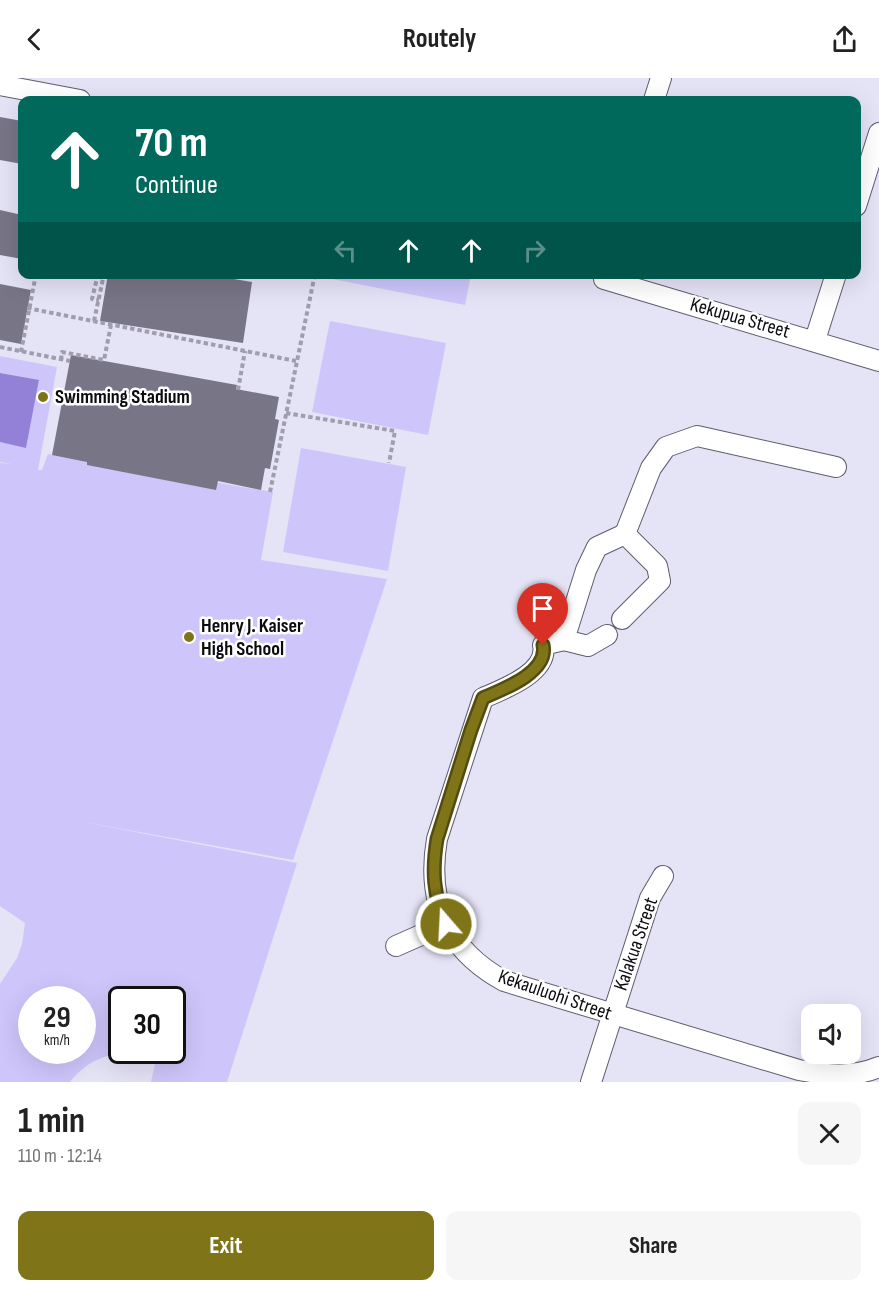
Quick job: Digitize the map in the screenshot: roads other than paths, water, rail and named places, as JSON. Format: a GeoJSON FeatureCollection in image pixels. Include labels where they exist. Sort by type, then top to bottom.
{"type":"FeatureCollection","features":[{"type":"Feature","properties":{"kind":"street"},"geometry":{"type":"LineString","coordinates":[[655,96],[661,78]]}},
{"type":"Feature","properties":{"kind":"street"},"geometry":{"type":"LineString","coordinates":[[0,85],[59,96]]}},
{"type":"Feature","properties":{"kind":"street"},"geometry":{"type":"LineString","coordinates":[[861,190],[879,133]]}},
{"type":"Feature","properties":{"kind":"street","name":"Kekupua Street"},"geometry":{"type":"LineString","coordinates":[[604,279],[815,340],[879,361]]}},
{"type":"Feature","properties":{"kind":"street"},"geometry":{"type":"LineString","coordinates":[[815,340],[834,279]]}},
{"type":"Feature","properties":{"kind":"street"},"geometry":{"type":"LineString","coordinates":[[607,635],[588,646],[564,640],[586,570],[597,547],[625,534],[651,468],[666,447],[697,436],[836,467]]}},
{"type":"Feature","properties":{"kind":"street"},"geometry":{"type":"LineString","coordinates":[[622,619],[660,581],[657,566],[625,534]]}},
{"type":"Feature","properties":{"kind":"street","name":"Kekauluohi Street"},"geometry":{"type":"LineString","coordinates":[[564,640],[543,645],[545,653],[537,668],[505,689],[483,698],[471,730],[437,839],[434,858],[436,896],[446,924],[460,946],[488,972],[504,981],[799,1070],[820,1074],[852,1074],[879,1067]]}},
{"type":"Feature","properties":{"kind":"street","name":"Kalakua Street"},"geometry":{"type":"LineString","coordinates":[[591,1082],[650,898],[663,876]]}},
{"type":"Feature","properties":{"kind":"street"},"geometry":{"type":"LineString","coordinates":[[396,946],[446,924]]}},
{"type":"Feature","properties":{"kind":"place","name":"Swimming Stadium"},"geometry":{"type":"Point","coordinates":[43,397]}},
{"type":"Feature","properties":{"kind":"place","name":"Henry J. Kaiser High School"},"geometry":{"type":"Point","coordinates":[189,637]}}]}
